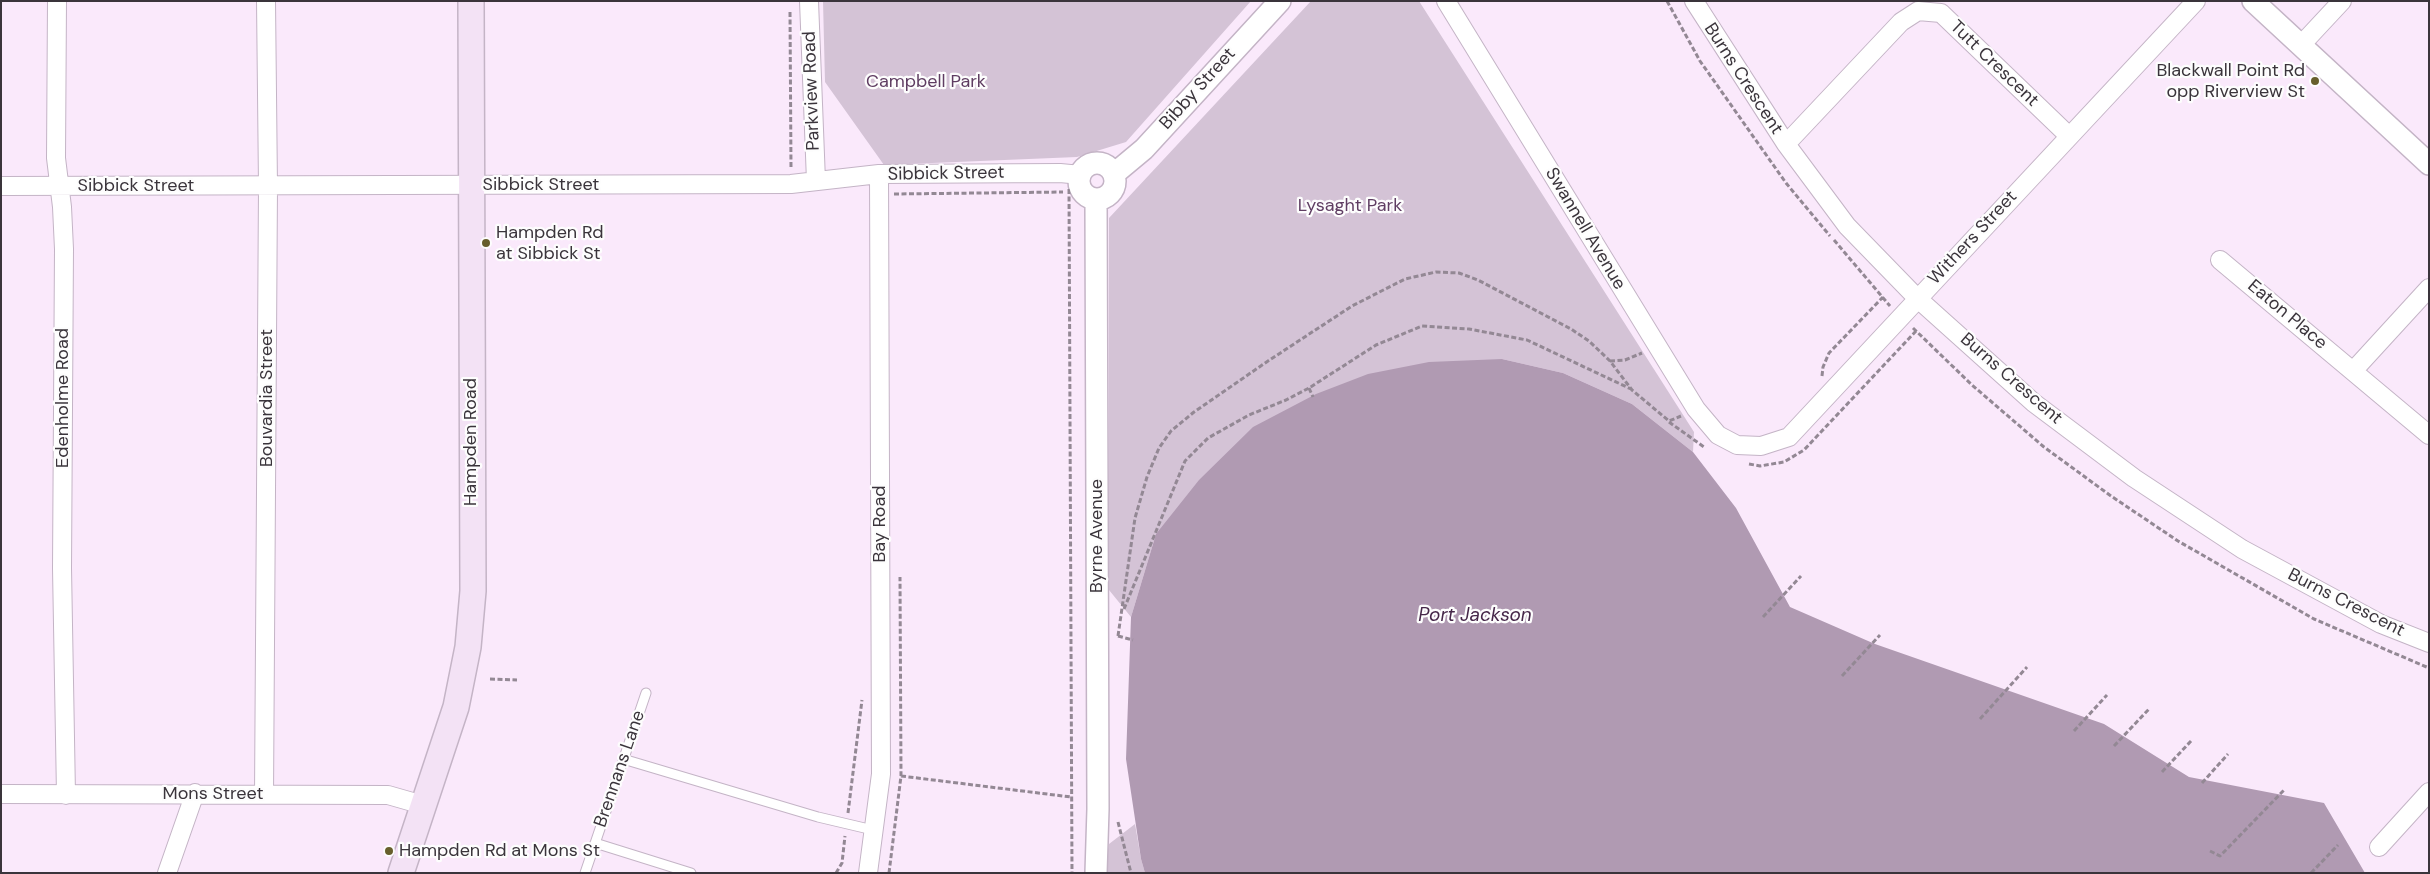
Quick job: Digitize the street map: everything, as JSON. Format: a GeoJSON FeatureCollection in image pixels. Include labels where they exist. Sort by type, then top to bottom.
{"type":"FeatureCollection","features":[{"type":"Feature","properties":{"kind":"main road","name":"Hampden Road"},"geometry":{"type":"LineString","coordinates":[[401,873],[456,707],[468,647],[473,591],[470,185],[471,1]]}},
{"type":"Feature","properties":{"kind":"street","name":"Edenholme Road"},"geometry":{"type":"LineString","coordinates":[[57,1],[56,158],[64,249],[62,578],[66,795]]}},
{"type":"Feature","properties":{"kind":"street","name":"Bouvardia Street"},"geometry":{"type":"LineString","coordinates":[[264,794],[268,186],[266,1]]}},
{"type":"Feature","properties":{"kind":"street","name":"Parkview Road"},"geometry":{"type":"LineString","coordinates":[[809,1],[816,181]]}},
{"type":"Feature","properties":{"kind":"street","name":"Bibby Street"},"geometry":{"type":"LineString","coordinates":[[1114,174],[1144,149],[1280,1]]}},
{"type":"Feature","properties":{"kind":"street","name":"Swannell Avenue"},"geometry":{"type":"LineString","coordinates":[[1446,1],[1696,410],[1718,435],[1738,445]]}},
{"type":"Feature","properties":{"kind":"street","name":"Burns Crescent"},"geometry":{"type":"LineString","coordinates":[[1694,1],[1786,144],[1847,226],[1917,298],[2034,403],[2134,478],[2242,549],[2381,624],[2429,643]]}},
{"type":"Feature","properties":{"kind":"street","name":"Withers Street"},"geometry":{"type":"LineString","coordinates":[[1738,445],[1761,446],[1789,438],[1917,298],[2196,1]]}},
{"type":"Feature","properties":{"kind":"street"},"geometry":{"type":"LineString","coordinates":[[2253,1],[2429,164]]}},
{"type":"Feature","properties":{"kind":"street"},"geometry":{"type":"LineString","coordinates":[[2301,45],[2342,1]]}},
{"type":"Feature","properties":{"kind":"street","name":"Tutt Crescent"},"geometry":{"type":"LineString","coordinates":[[1786,144],[1901,22],[1918,11],[1941,13],[2069,136]]}},
{"type":"Feature","properties":{"kind":"street"},"geometry":{"type":"LineString","coordinates":[[1100,163],[1106,165],[1114,174],[1115,186],[1108,196],[1096,199],[1090,198],[1082,190],[1075,174],[1088,166],[1100,163]]}},
{"type":"Feature","properties":{"kind":"street","name":"Sibbick Street"},"geometry":{"type":"LineString","coordinates":[[1,186],[791,184],[879,174],[1075,174]]}},
{"type":"Feature","properties":{"kind":"street","name":"Bay Road"},"geometry":{"type":"LineString","coordinates":[[868,873],[881,774],[879,174]]}},
{"type":"Feature","properties":{"kind":"street","name":"Byrne Avenue"},"geometry":{"type":"LineString","coordinates":[[1096,199],[1098,809],[1096,873]]}},
{"type":"Feature","properties":{"kind":"street","name":"Eaton Place"},"geometry":{"type":"LineString","coordinates":[[2220,260],[2429,435]]}},
{"type":"Feature","properties":{"kind":"street"},"geometry":{"type":"LineString","coordinates":[[2353,371],[2429,288]]}},
{"type":"Feature","properties":{"kind":"street"},"geometry":{"type":"LineString","coordinates":[[2378,847],[2429,792]]}},
{"type":"Feature","properties":{"kind":"street"},"geometry":{"type":"LineString","coordinates":[[167,873],[195,793]]}},
{"type":"Feature","properties":{"kind":"street","name":"Mons Street"},"geometry":{"type":"LineString","coordinates":[[1,794],[195,793],[388,795],[423,805]]}},
{"type":"Feature","properties":{"kind":"lane","name":"Brennans Lane"},"geometry":{"type":"LineString","coordinates":[[585,873],[646,693]]}},
{"type":"Feature","properties":{"kind":"lane"},"geometry":{"type":"LineString","coordinates":[[624,759],[846,824],[874,830]]}},
{"type":"Feature","properties":{"kind":"lane"},"geometry":{"type":"LineString","coordinates":[[595,843],[691,873]]}},
{"type":"Feature","properties":{"kind":"path"},"geometry":{"type":"LineString","coordinates":[[790,11],[791,184]]}},
{"type":"Feature","properties":{"kind":"path"},"geometry":{"type":"LineString","coordinates":[[1072,873],[1075,174]]}},
{"type":"Feature","properties":{"kind":"path"},"geometry":{"type":"LineString","coordinates":[[1123,612],[1122,596],[1135,518],[1147,477],[1159,448],[1171,431],[1194,412],[1268,361],[1380,290],[1405,279],[1436,272],[1459,273],[1571,330],[1588,341],[1610,361],[1632,390],[1669,421],[1696,410]]}},
{"type":"Feature","properties":{"kind":"path"},"geometry":{"type":"LineString","coordinates":[[1821,382],[1823,366],[1830,352],[1883,297]]}},
{"type":"Feature","properties":{"kind":"path"},"geometry":{"type":"LineString","coordinates":[[1117,643],[1123,612],[1185,461],[1208,438],[1249,415],[1286,400],[1309,388],[1376,345],[1422,326],[1469,329],[1527,340],[1632,390]]}},
{"type":"Feature","properties":{"kind":"path"},"geometry":{"type":"LineString","coordinates":[[1610,361],[1636,356],[1656,345]]}},
{"type":"Feature","properties":{"kind":"path"},"geometry":{"type":"LineString","coordinates":[[1309,388],[1313,397]]}},
{"type":"Feature","properties":{"kind":"path"},"geometry":{"type":"LineString","coordinates":[[1762,617],[1801,576]]}},
{"type":"Feature","properties":{"kind":"path"},"geometry":{"type":"LineString","coordinates":[[1842,676],[1880,635]]}},
{"type":"Feature","properties":{"kind":"path"},"geometry":{"type":"LineString","coordinates":[[1118,636],[1133,640]]}},
{"type":"Feature","properties":{"kind":"path"},"geometry":{"type":"LineString","coordinates":[[1980,719],[2027,667]]}},
{"type":"Feature","properties":{"kind":"path"},"geometry":{"type":"LineString","coordinates":[[490,679],[517,680]]}},
{"type":"Feature","properties":{"kind":"path"},"geometry":{"type":"LineString","coordinates":[[836,873],[842,863],[863,694]]}},
{"type":"Feature","properties":{"kind":"path"},"geometry":{"type":"LineString","coordinates":[[2074,731],[2107,695]]}},
{"type":"Feature","properties":{"kind":"path"},"geometry":{"type":"LineString","coordinates":[[2114,746],[2150,709]]}},
{"type":"Feature","properties":{"kind":"path"},"geometry":{"type":"LineString","coordinates":[[2162,772],[2191,741]]}},
{"type":"Feature","properties":{"kind":"path"},"geometry":{"type":"LineString","coordinates":[[2202,783],[2228,754]]}},
{"type":"Feature","properties":{"kind":"path"},"geometry":{"type":"LineString","coordinates":[[901,776],[1072,797]]}},
{"type":"Feature","properties":{"kind":"path"},"geometry":{"type":"LineString","coordinates":[[2210,851],[2220,856],[2286,789]]}},
{"type":"Feature","properties":{"kind":"path"},"geometry":{"type":"LineString","coordinates":[[1118,819],[1130,873]]}},
{"type":"Feature","properties":{"kind":"path"},"geometry":{"type":"LineString","coordinates":[[2311,873],[2338,845]]}},
{"type":"Feature","properties":{"kind":"green space","name":"Campbell Park"},"geometry":{"type":"Polygon","coordinates":[[[823,1],[1251,1],[1126,142],[1077,157],[884,165],[825,82],[823,1]]]}},
{"type":"Feature","properties":{"kind":"green space","name":"Lysaght Park"},"geometry":{"type":"Polygon","coordinates":[[[1311,1],[1419,1],[1694,432],[1693,452],[1632,404],[1563,373],[1502,359],[1156,534],[1131,617],[1109,590],[1109,218],[1311,1]]]}},
{"type":"Feature","properties":{"kind":"green space"},"geometry":{"type":"Polygon","coordinates":[[[1135,824],[1145,873],[1104,873],[1109,844],[1135,824]]]}},
{"type":"Feature","properties":{"kind":"water","name":"Port Jackson"},"geometry":{"type":"Polygon","coordinates":[[[1502,359],[1563,373],[1632,404],[1693,452],[1736,508],[1790,607],[1875,644],[2104,724],[2189,777],[2324,803],[2365,873],[1145,873],[1141,859],[1126,759],[1131,617],[1156,534],[1199,480],[1253,427],[1316,394],[1368,374],[1429,362],[1502,359]]]}},
{"type":"Feature","properties":{"kind":"place","name":"Blackwall Point Rd opp Riverview St"},"geometry":{"type":"Point","coordinates":[2315,81]}},
{"type":"Feature","properties":{"kind":"place","name":"Hampden Rd at Sibbick St"},"geometry":{"type":"Point","coordinates":[486,243]}},
{"type":"Feature","properties":{"kind":"place","name":"Hampden Rd at Mons St"},"geometry":{"type":"Point","coordinates":[389,851]}}]}
